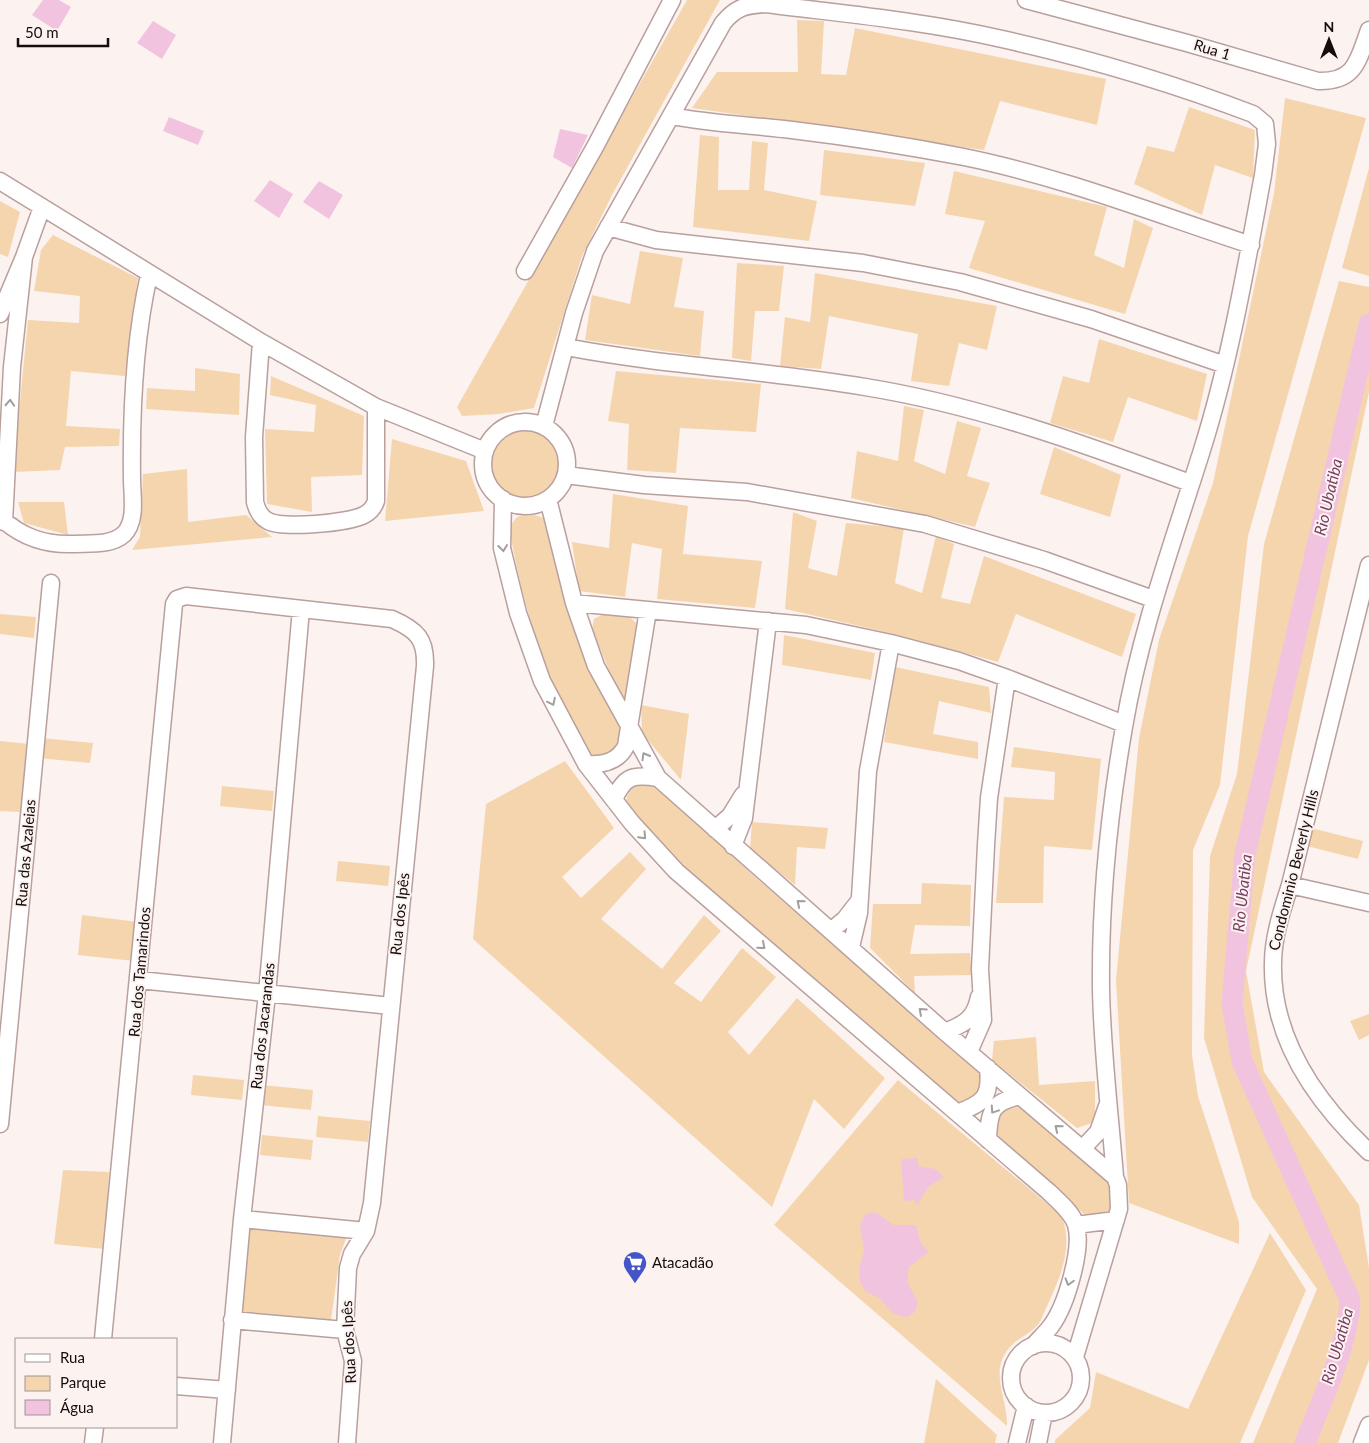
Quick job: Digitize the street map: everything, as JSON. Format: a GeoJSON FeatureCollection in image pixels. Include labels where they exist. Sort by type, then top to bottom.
{"type":"FeatureCollection","features":[{"type":"Feature","properties":{"kind":"street"},"geometry":{"type":"LineString","coordinates":[[525,271],[596,145],[672,0]]}},
{"type":"Feature","properties":{"kind":"street","name":"Rua 1"},"geometry":{"type":"LineString","coordinates":[[1026,0],[1187,43],[1318,81],[1338,80],[1352,72],[1369,30]]}},
{"type":"Feature","properties":{"kind":"street"},"geometry":{"type":"LineString","coordinates":[[544,426],[574,312],[595,251],[723,23],[731,13],[747,5],[766,4],[904,21],[1002,39],[1157,81],[1239,108],[1260,119],[1265,124],[1267,144],[1250,245],[1225,365],[1153,600],[1124,724],[1111,809],[1102,939],[1104,1052],[1115,1177],[1119,1196],[1116,1220],[1075,1357]]}},
{"type":"Feature","properties":{"kind":"street"},"geometry":{"type":"LineString","coordinates":[[672,116],[710,123],[858,139],[968,158],[1116,199],[1250,245]]}},
{"type":"Feature","properties":{"kind":"street"},"geometry":{"type":"LineString","coordinates":[[0,181],[149,275],[261,342],[376,407],[485,451]]}},
{"type":"Feature","properties":{"kind":"street"},"geometry":{"type":"LineString","coordinates":[[0,314],[24,257],[42,206]]}},
{"type":"Feature","properties":{"kind":"street"},"geometry":{"type":"LineString","coordinates":[[608,227],[656,240],[843,260],[960,282],[1091,319],[1225,365]]}},
{"type":"Feature","properties":{"kind":"street"},"geometry":{"type":"LineString","coordinates":[[24,257],[6,362],[2,520],[33,539],[64,544],[106,542],[124,534],[130,526],[134,390],[140,324],[149,275]]}},
{"type":"Feature","properties":{"kind":"street"},"geometry":{"type":"LineString","coordinates":[[261,342],[254,437],[255,502],[257,510],[269,522],[291,526],[357,518],[371,510],[376,501],[376,407]]}},
{"type":"Feature","properties":{"kind":"street"},"geometry":{"type":"LineString","coordinates":[[566,347],[651,362],[803,378],[919,397],[964,407],[1076,442],[1190,483]]}},
{"type":"Feature","properties":{"kind":"street"},"geometry":{"type":"LineString","coordinates":[[530,422],[544,426],[555,434],[564,446],[567,461],[566,475],[562,484],[548,499],[525,506],[502,499],[492,490],[486,478],[483,465],[485,451],[492,438],[502,429],[516,423],[530,422]]}},
{"type":"Feature","properties":{"kind":"street"},"geometry":{"type":"LineString","coordinates":[[566,475],[644,485],[747,492],[925,524],[1044,560],[1153,600]]}},
{"type":"Feature","properties":{"kind":"street"},"geometry":{"type":"LineString","coordinates":[[502,499],[502,548],[518,614],[542,681],[586,764],[632,823],[676,871],[1049,1192],[1076,1225],[1076,1258],[1063,1304],[1052,1325],[1033,1346],[1017,1359],[1012,1374],[1013,1389],[1026,1406],[1044,1413],[1056,1412],[1066,1407],[1080,1389],[1082,1378],[1080,1367],[1075,1357],[1066,1349],[1056,1344],[1044,1343],[1033,1346]]}},
{"type":"Feature","properties":{"kind":"street"},"geometry":{"type":"LineString","coordinates":[[548,499],[574,603],[596,666],[658,778],[732,846],[832,930],[945,1032],[1115,1177]]}},
{"type":"Feature","properties":{"kind":"street","name":"Condominio Beverly Hills"},"geometry":{"type":"LineString","coordinates":[[1369,565],[1290,885],[1281,914],[1273,962],[1281,1025],[1292,1053],[1308,1081],[1351,1135],[1369,1152]]}},
{"type":"Feature","properties":{"kind":"street","name":"Rua das Azaleias"},"geometry":{"type":"LineString","coordinates":[[0,1124],[3,1074],[51,582]]}},
{"type":"Feature","properties":{"kind":"street","name":"Rua dos Ipês"},"geometry":{"type":"LineString","coordinates":[[174,604],[177,599],[186,596],[392,619],[415,632],[426,649],[375,1181],[366,1231],[352,1254],[348,1268],[345,1330],[353,1361],[347,1443]]}},
{"type":"Feature","properties":{"kind":"street"},"geometry":{"type":"LineString","coordinates":[[574,603],[806,625],[891,643],[958,661],[1007,678],[1124,724]]}},
{"type":"Feature","properties":{"kind":"street","name":"Rua dos Tamarindos"},"geometry":{"type":"LineString","coordinates":[[103,1338],[174,604]]}},
{"type":"Feature","properties":{"kind":"street","name":"Rua dos Jacarandas"},"geometry":{"type":"LineString","coordinates":[[222,1443],[242,1219],[267,994],[301,610]]}},
{"type":"Feature","properties":{"kind":"street"},"geometry":{"type":"LineString","coordinates":[[586,764],[601,764],[622,754],[626,746],[648,610]]}},
{"type":"Feature","properties":{"kind":"street"},"geometry":{"type":"LineString","coordinates":[[732,846],[744,818],[768,621]]}},
{"type":"Feature","properties":{"kind":"street"},"geometry":{"type":"LineString","coordinates":[[851,947],[858,924],[868,771],[891,643]]}},
{"type":"Feature","properties":{"kind":"street"},"geometry":{"type":"LineString","coordinates":[[969,1052],[983,1020],[980,990],[989,798],[1007,678]]}},
{"type":"Feature","properties":{"kind":"street"},"geometry":{"type":"LineString","coordinates":[[614,800],[618,790],[630,777],[641,775],[658,778]]}},
{"type":"Feature","properties":{"kind":"street"},"geometry":{"type":"LineString","coordinates":[[715,830],[730,816],[746,790]]}},
{"type":"Feature","properties":{"kind":"street"},"geometry":{"type":"LineString","coordinates":[[1290,885],[1369,903]]}},
{"type":"Feature","properties":{"kind":"street"},"geometry":{"type":"LineString","coordinates":[[832,930],[845,919],[859,901]]}},
{"type":"Feature","properties":{"kind":"street"},"geometry":{"type":"LineString","coordinates":[[139,980],[391,1006]]}},
{"type":"Feature","properties":{"kind":"street"},"geometry":{"type":"LineString","coordinates":[[945,1032],[967,1022],[975,1013],[980,990]]}},
{"type":"Feature","properties":{"kind":"street"},"geometry":{"type":"LineString","coordinates":[[957,1113],[980,1103],[987,1094],[990,1084],[988,1068]]}},
{"type":"Feature","properties":{"kind":"street"},"geometry":{"type":"LineString","coordinates":[[988,1140],[991,1113],[997,1104],[1006,1099],[1020,1096]]}},
{"type":"Feature","properties":{"kind":"street"},"geometry":{"type":"LineString","coordinates":[[1083,1148],[1098,1132],[1109,1102]]}},
{"type":"Feature","properties":{"kind":"street"},"geometry":{"type":"LineString","coordinates":[[242,1219],[366,1231]]}},
{"type":"Feature","properties":{"kind":"street"},"geometry":{"type":"LineString","coordinates":[[1076,1225],[1116,1220]]}},
{"type":"Feature","properties":{"kind":"street"},"geometry":{"type":"LineString","coordinates":[[1076,1258],[1088,1265],[1101,1268]]}},
{"type":"Feature","properties":{"kind":"street"},"geometry":{"type":"LineString","coordinates":[[1063,1304],[1076,1305],[1087,1312]]}},
{"type":"Feature","properties":{"kind":"street"},"geometry":{"type":"LineString","coordinates":[[232,1320],[345,1330]]}},
{"type":"Feature","properties":{"kind":"street"},"geometry":{"type":"LineString","coordinates":[[178,1386],[227,1390]]}},
{"type":"Feature","properties":{"kind":"street"},"geometry":{"type":"LineString","coordinates":[[1017,1443],[1026,1406]]}},
{"type":"Feature","properties":{"kind":"street"},"geometry":{"type":"LineString","coordinates":[[1038,1443],[1044,1413]]}},
{"type":"Feature","properties":{"kind":"street"},"geometry":{"type":"LineString","coordinates":[[1362,1443],[1369,1426]]}},
{"type":"Feature","properties":{"kind":"street"},"geometry":{"type":"LineString","coordinates":[[93,1443],[94,1428]]}},
{"type":"Feature","properties":{"kind":"green space"},"geometry":{"type":"Polygon","coordinates":[[[687,0],[720,0],[612,195],[582,256],[534,408],[499,414],[462,416],[457,407],[687,0]]]}},
{"type":"Feature","properties":{"kind":"green space"},"geometry":{"type":"Polygon","coordinates":[[[797,20],[824,21],[821,74],[846,75],[855,28],[1106,79],[1097,125],[1000,101],[984,150],[692,108],[717,72],[798,72],[797,20]]]}},
{"type":"Feature","properties":{"kind":"green space"},"geometry":{"type":"Polygon","coordinates":[[[1285,98],[1366,118],[1248,536],[1220,785],[1193,850],[1192,1055],[1198,1096],[1239,1222],[1239,1244],[1129,1203],[1116,980],[1139,738],[1159,640],[1213,483],[1274,193],[1285,98]]]}},
{"type":"Feature","properties":{"kind":"green space"},"geometry":{"type":"Polygon","coordinates":[[[1189,107],[1255,130],[1253,178],[1215,165],[1202,215],[1134,184],[1147,146],[1174,152],[1189,107]]]}},
{"type":"Feature","properties":{"kind":"green space"},"geometry":{"type":"Polygon","coordinates":[[[700,135],[719,137],[718,190],[749,190],[752,141],[768,143],[764,190],[817,201],[809,241],[693,227],[700,135]]]}},
{"type":"Feature","properties":{"kind":"green space"},"geometry":{"type":"Polygon","coordinates":[[[824,150],[925,163],[915,206],[820,195],[824,150]]]}},
{"type":"Feature","properties":{"kind":"green space"},"geometry":{"type":"Polygon","coordinates":[[[1369,168],[1369,276],[1342,268],[1369,168]]]}},
{"type":"Feature","properties":{"kind":"green space"},"geometry":{"type":"Polygon","coordinates":[[[954,171],[1107,207],[1094,255],[1124,268],[1134,219],[1153,228],[1125,314],[969,268],[985,221],[945,214],[954,171]]]}},
{"type":"Feature","properties":{"kind":"green space"},"geometry":{"type":"Polygon","coordinates":[[[0,201],[20,212],[8,257],[0,254],[0,201]]]}},
{"type":"Feature","properties":{"kind":"green space"},"geometry":{"type":"Polygon","coordinates":[[[53,235],[138,278],[125,376],[71,371],[66,426],[120,429],[119,446],[65,447],[60,470],[13,472],[28,320],[79,323],[80,296],[34,291],[41,250],[53,235]]]}},
{"type":"Feature","properties":{"kind":"green space"},"geometry":{"type":"Polygon","coordinates":[[[640,251],[683,258],[674,307],[704,311],[700,356],[585,340],[592,295],[630,304],[640,251]]]}},
{"type":"Feature","properties":{"kind":"green space"},"geometry":{"type":"Polygon","coordinates":[[[737,263],[784,266],[779,311],[755,311],[751,361],[732,358],[737,263]]]}},
{"type":"Feature","properties":{"kind":"green space"},"geometry":{"type":"Polygon","coordinates":[[[815,273],[997,306],[987,350],[959,343],[949,386],[911,381],[918,334],[829,316],[821,369],[780,366],[785,317],[810,322],[815,273]]]}},
{"type":"Feature","properties":{"kind":"green space"},"geometry":{"type":"Polygon","coordinates":[[[1339,281],[1369,287],[1369,392],[1246,971],[1264,1072],[1359,1205],[1369,1268],[1369,1360],[1338,1443],[1253,1443],[1317,1289],[1252,1197],[1204,1038],[1210,856],[1237,774],[1264,544],[1339,281]]]}},
{"type":"Feature","properties":{"kind":"green space"},"geometry":{"type":"Polygon","coordinates":[[[1099,339],[1207,374],[1197,421],[1128,397],[1113,442],[1050,423],[1063,376],[1089,383],[1099,339]]]}},
{"type":"Feature","properties":{"kind":"green space"},"geometry":{"type":"Polygon","coordinates":[[[195,368],[240,374],[239,415],[146,409],[147,388],[195,391],[195,368]]]}},
{"type":"Feature","properties":{"kind":"green space"},"geometry":{"type":"Polygon","coordinates":[[[616,371],[761,384],[756,432],[680,428],[676,473],[627,470],[629,424],[608,421],[616,371]]]}},
{"type":"Feature","properties":{"kind":"green space"},"geometry":{"type":"Polygon","coordinates":[[[271,376],[364,416],[362,475],[311,477],[312,512],[267,504],[265,429],[314,432],[316,405],[270,395],[271,376]]]}},
{"type":"Feature","properties":{"kind":"green space"},"geometry":{"type":"Polygon","coordinates":[[[904,406],[924,410],[914,461],[945,474],[957,421],[981,428],[967,476],[990,483],[975,527],[851,498],[857,451],[898,461],[904,406]]]}},
{"type":"Feature","properties":{"kind":"green space"},"geometry":{"type":"Polygon","coordinates":[[[525,427],[546,433],[556,443],[562,464],[556,485],[546,495],[525,501],[504,495],[494,485],[488,464],[494,443],[504,433],[525,427]]]}},
{"type":"Feature","properties":{"kind":"green space"},"geometry":{"type":"Polygon","coordinates":[[[392,439],[466,461],[484,511],[385,521],[392,439]]]}},
{"type":"Feature","properties":{"kind":"green space"},"geometry":{"type":"Polygon","coordinates":[[[1054,447],[1121,475],[1110,517],[1040,494],[1054,447]]]}},
{"type":"Feature","properties":{"kind":"green space"},"geometry":{"type":"Polygon","coordinates":[[[187,469],[188,522],[246,515],[272,537],[132,550],[140,537],[143,474],[187,469]]]}},
{"type":"Feature","properties":{"kind":"green space"},"geometry":{"type":"Polygon","coordinates":[[[613,494],[688,506],[683,554],[762,561],[755,608],[657,599],[662,549],[632,543],[625,597],[579,591],[572,542],[609,548],[613,494]]]}},
{"type":"Feature","properties":{"kind":"green space"},"geometry":{"type":"Polygon","coordinates":[[[18,502],[64,502],[68,535],[24,523],[18,502]]]}},
{"type":"Feature","properties":{"kind":"green space"},"geometry":{"type":"Polygon","coordinates":[[[793,512],[817,521],[808,568],[837,576],[846,523],[904,528],[895,583],[922,593],[936,536],[954,544],[941,598],[970,604],[984,556],[1136,614],[1122,657],[1016,614],[998,662],[899,635],[785,609],[793,512]]]}},
{"type":"Feature","properties":{"kind":"green space"},"geometry":{"type":"Polygon","coordinates":[[[529,513],[546,519],[622,730],[623,735],[615,753],[595,756],[584,747],[561,702],[541,654],[519,578],[509,527],[517,517],[529,513]]]}},
{"type":"Feature","properties":{"kind":"green space"},"geometry":{"type":"Polygon","coordinates":[[[0,614],[36,617],[34,638],[0,634],[0,614]]]}},
{"type":"Feature","properties":{"kind":"green space"},"geometry":{"type":"Polygon","coordinates":[[[603,614],[629,616],[639,626],[627,700],[625,701],[620,697],[592,629],[594,619],[603,614]]]}},
{"type":"Feature","properties":{"kind":"green space"},"geometry":{"type":"Polygon","coordinates":[[[784,635],[875,653],[871,680],[782,665],[784,635]]]}},
{"type":"Feature","properties":{"kind":"green space"},"geometry":{"type":"Polygon","coordinates":[[[895,667],[989,687],[991,713],[939,701],[933,734],[978,742],[978,759],[884,742],[895,667]]]}},
{"type":"Feature","properties":{"kind":"green space"},"geometry":{"type":"Polygon","coordinates":[[[641,705],[689,714],[681,780],[642,733],[641,705]]]}},
{"type":"Feature","properties":{"kind":"green space"},"geometry":{"type":"Polygon","coordinates":[[[41,738],[93,743],[90,763],[39,758],[41,738]]]}},
{"type":"Feature","properties":{"kind":"green space"},"geometry":{"type":"Polygon","coordinates":[[[0,741],[29,744],[22,812],[0,811],[0,741]]]}},
{"type":"Feature","properties":{"kind":"green space"},"geometry":{"type":"Polygon","coordinates":[[[1014,747],[1101,759],[1092,850],[1044,846],[1043,903],[996,903],[1004,797],[1054,800],[1055,772],[1011,767],[1014,747]]]}},
{"type":"Feature","properties":{"kind":"green space"},"geometry":{"type":"Polygon","coordinates":[[[565,761],[614,828],[562,877],[581,898],[630,852],[646,869],[601,919],[662,969],[704,915],[721,931],[674,983],[701,1002],[742,948],[776,977],[728,1032],[749,1055],[797,998],[885,1078],[844,1129],[814,1099],[772,1207],[473,939],[486,804],[565,761]]]}},
{"type":"Feature","properties":{"kind":"green space"},"geometry":{"type":"Polygon","coordinates":[[[651,781],[756,878],[977,1070],[980,1076],[980,1083],[977,1094],[968,1101],[955,1102],[680,867],[626,806],[626,800],[633,788],[651,781]]]}},
{"type":"Feature","properties":{"kind":"green space"},"geometry":{"type":"Polygon","coordinates":[[[222,786],[274,791],[272,811],[220,806],[222,786]]]}},
{"type":"Feature","properties":{"kind":"green space"},"geometry":{"type":"Polygon","coordinates":[[[752,822],[828,828],[825,849],[797,847],[795,885],[750,849],[752,822]]]}},
{"type":"Feature","properties":{"kind":"green space"},"geometry":{"type":"Polygon","coordinates":[[[1311,828],[1363,841],[1358,859],[1307,846],[1311,828]]]}},
{"type":"Feature","properties":{"kind":"green space"},"geometry":{"type":"Polygon","coordinates":[[[338,861],[390,866],[388,886],[336,881],[338,861]]]}},
{"type":"Feature","properties":{"kind":"green space"},"geometry":{"type":"Polygon","coordinates":[[[922,883],[971,885],[970,926],[915,925],[910,954],[970,953],[972,975],[914,976],[915,993],[870,948],[873,904],[921,904],[922,883]]]}},
{"type":"Feature","properties":{"kind":"green space"},"geometry":{"type":"Polygon","coordinates":[[[82,915],[138,922],[134,961],[78,955],[82,915]]]}},
{"type":"Feature","properties":{"kind":"green space"},"geometry":{"type":"Polygon","coordinates":[[[1369,1014],[1369,1035],[1359,1040],[1350,1021],[1369,1014]]]}},
{"type":"Feature","properties":{"kind":"green space"},"geometry":{"type":"Polygon","coordinates":[[[1036,1037],[1039,1085],[1095,1081],[1095,1122],[1077,1128],[992,1060],[994,1041],[1036,1037]]]}},
{"type":"Feature","properties":{"kind":"green space"},"geometry":{"type":"Polygon","coordinates":[[[193,1075],[244,1080],[242,1100],[191,1095],[193,1075]]]}},
{"type":"Feature","properties":{"kind":"green space"},"geometry":{"type":"Polygon","coordinates":[[[898,1080],[1061,1215],[1066,1242],[1062,1270],[1057,1283],[1040,1322],[1033,1330],[1010,1347],[1000,1366],[1007,1426],[774,1225],[898,1080]]]}},
{"type":"Feature","properties":{"kind":"green space"},"geometry":{"type":"Polygon","coordinates":[[[262,1085],[313,1090],[311,1110],[260,1105],[262,1085]]]}},
{"type":"Feature","properties":{"kind":"green space"},"geometry":{"type":"Polygon","coordinates":[[[1016,1107],[1022,1108],[1111,1183],[1116,1191],[1110,1214],[1086,1216],[997,1136],[995,1131],[996,1121],[1006,1110],[1016,1107]]]}},
{"type":"Feature","properties":{"kind":"green space"},"geometry":{"type":"Polygon","coordinates":[[[318,1116],[370,1121],[368,1142],[316,1137],[318,1116]]]}},
{"type":"Feature","properties":{"kind":"green space"},"geometry":{"type":"Polygon","coordinates":[[[262,1135],[313,1140],[311,1160],[260,1155],[262,1135]]]}},
{"type":"Feature","properties":{"kind":"green space"},"geometry":{"type":"Polygon","coordinates":[[[63,1170],[109,1172],[105,1249],[54,1244],[63,1170]]]}},
{"type":"Feature","properties":{"kind":"green space"},"geometry":{"type":"Polygon","coordinates":[[[250,1226],[348,1233],[340,1255],[331,1320],[236,1311],[244,1234],[250,1226]]]}},
{"type":"Feature","properties":{"kind":"green space"},"geometry":{"type":"Polygon","coordinates":[[[1270,1233],[1306,1290],[1240,1443],[1055,1443],[1055,1440],[1090,1408],[1096,1372],[1188,1409],[1270,1233]]]}},
{"type":"Feature","properties":{"kind":"green space"},"geometry":{"type":"Polygon","coordinates":[[[936,1379],[997,1435],[995,1443],[924,1443],[936,1379]]]}},
{"type":"Feature","properties":{"kind":"water"},"geometry":{"type":"Polygon","coordinates":[[[43,0],[59,0],[71,7],[57,31],[32,15],[43,0]]]}},
{"type":"Feature","properties":{"kind":"water"},"geometry":{"type":"Polygon","coordinates":[[[153,21],[176,35],[162,59],[137,43],[153,21]]]}},
{"type":"Feature","properties":{"kind":"water"},"geometry":{"type":"Polygon","coordinates":[[[169,117],[204,131],[198,145],[163,131],[169,117]]]}},
{"type":"Feature","properties":{"kind":"water"},"geometry":{"type":"Polygon","coordinates":[[[560,129],[588,135],[572,168],[553,157],[560,129]]]}},
{"type":"Feature","properties":{"kind":"water"},"geometry":{"type":"Polygon","coordinates":[[[270,180],[293,194],[279,218],[254,201],[270,180]]]}},
{"type":"Feature","properties":{"kind":"water"},"geometry":{"type":"Polygon","coordinates":[[[319,181],[343,195],[329,219],[303,202],[319,181]]]}},
{"type":"Feature","properties":{"kind":"water"},"geometry":{"type":"Polygon","coordinates":[[[918,1158],[918,1166],[935,1169],[944,1177],[929,1186],[918,1204],[915,1204],[915,1200],[904,1201],[901,1159],[918,1158]]]}},
{"type":"Feature","properties":{"kind":"water"},"geometry":{"type":"Polygon","coordinates":[[[872,1212],[879,1214],[893,1225],[916,1225],[920,1241],[928,1252],[909,1267],[907,1281],[918,1303],[915,1312],[907,1317],[894,1314],[879,1298],[866,1292],[860,1281],[859,1269],[864,1251],[860,1224],[865,1215],[872,1212]]]}},
{"type":"Feature","properties":{"kind":"waterway","name":"Rio Ubatiba"},"geometry":{"type":"LineString","coordinates":[[1305,1443],[1340,1353],[1345,1335],[1350,1300],[1242,1061],[1232,1003],[1245,854],[1369,324]]}},
{"type":"Feature","properties":{"kind":"place","name":"Atacadão"},"geometry":{"type":"Point","coordinates":[635,1284]}}]}
